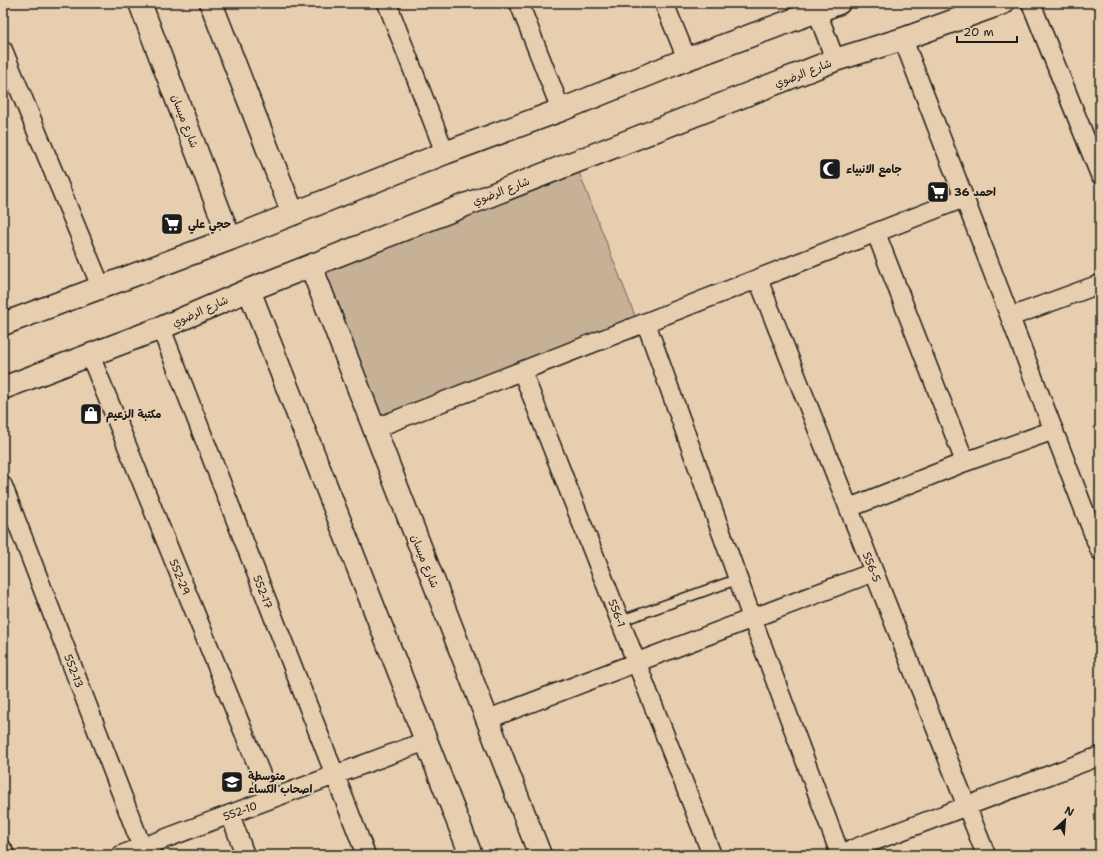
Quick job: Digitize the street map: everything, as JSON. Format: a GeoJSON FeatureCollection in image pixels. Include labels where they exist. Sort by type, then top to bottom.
{"type":"FeatureCollection","features":[{"type":"Feature","properties":{"kind":"street","name":"شارع ميسان"},"geometry":{"type":"LineString","coordinates":[[140,3],[230,239]]}},
{"type":"Feature","properties":{"kind":"street"},"geometry":{"type":"LineString","coordinates":[[211,3],[293,214]]}},
{"type":"Feature","properties":{"kind":"street"},"geometry":{"type":"LineString","coordinates":[[387,3],[444,153]]}},
{"type":"Feature","properties":{"kind":"street"},"geometry":{"type":"LineString","coordinates":[[519,3],[561,110]]}},
{"type":"Feature","properties":{"kind":"street"},"geometry":{"type":"LineString","coordinates":[[664,3],[687,59]]}},
{"type":"Feature","properties":{"kind":"street"},"geometry":{"type":"LineString","coordinates":[[3,324],[230,239],[444,153],[561,110],[815,7],[839,3]]}},
{"type":"Feature","properties":{"kind":"street","name":"شارع الرضوي"},"geometry":{"type":"LineString","coordinates":[[3,388],[161,328],[249,290],[835,60],[903,39],[1003,3]]}},
{"type":"Feature","properties":{"kind":"street"},"geometry":{"type":"LineString","coordinates":[[1031,3],[1100,175]]}},
{"type":"Feature","properties":{"kind":"street"},"geometry":{"type":"LineString","coordinates":[[815,7],[835,60]]}},
{"type":"Feature","properties":{"kind":"street"},"geometry":{"type":"LineString","coordinates":[[903,39],[1100,551]]}},
{"type":"Feature","properties":{"kind":"street"},"geometry":{"type":"LineString","coordinates":[[3,50],[101,287]]}},
{"type":"Feature","properties":{"kind":"street"},"geometry":{"type":"LineString","coordinates":[[373,429],[964,198]]}},
{"type":"Feature","properties":{"kind":"street"},"geometry":{"type":"LineString","coordinates":[[876,233],[965,462]]}},
{"type":"Feature","properties":{"kind":"street","name":"شارع ميسان"},"geometry":{"type":"LineString","coordinates":[[311,266],[373,429],[488,719],[540,855]]}},
{"type":"Feature","properties":{"kind":"street","name":"556-5"},"geometry":{"type":"LineString","coordinates":[[758,279],[986,855]]}},
{"type":"Feature","properties":{"kind":"street"},"geometry":{"type":"LineString","coordinates":[[1010,317],[1100,284]]}},
{"type":"Feature","properties":{"kind":"street"},"geometry":{"type":"LineString","coordinates":[[249,290],[471,855]]}},
{"type":"Feature","properties":{"kind":"street"},"geometry":{"type":"LineString","coordinates":[[646,323],[838,854],[1100,756]]}},
{"type":"Feature","properties":{"kind":"street","name":"552-17"},"geometry":{"type":"LineString","coordinates":[[161,328],[366,855]]}},
{"type":"Feature","properties":{"kind":"street","name":"552-29"},"geometry":{"type":"LineString","coordinates":[[90,355],[271,799]]}},
{"type":"Feature","properties":{"kind":"street","name":"556-1"},"geometry":{"type":"LineString","coordinates":[[522,371],[712,855]]}},
{"type":"Feature","properties":{"kind":"street"},"geometry":{"type":"LineString","coordinates":[[849,508],[965,462],[1054,430]]}},
{"type":"Feature","properties":{"kind":"street","name":"552-13"},"geometry":{"type":"LineString","coordinates":[[3,486],[144,851]]}},
{"type":"Feature","properties":{"kind":"street"},"geometry":{"type":"LineString","coordinates":[[488,719],[874,572]]}},
{"type":"Feature","properties":{"kind":"street","name":"552-10"},"geometry":{"type":"LineString","coordinates":[[121,855],[144,851],[230,814],[426,741]]}},
{"type":"Feature","properties":{"kind":"street"},"geometry":{"type":"LineString","coordinates":[[230,814],[245,855]]}},
{"type":"Feature","properties":{"kind":"street"},"geometry":{"type":"LineString","coordinates":[[3,850],[5,855]]}},
{"type":"Feature","properties":{"kind":"lane"},"geometry":{"type":"LineString","coordinates":[[620,621],[738,579]]}},
{"type":"Feature","properties":{"kind":"shaded area"},"geometry":{"type":"Polygon","coordinates":[[[575,162],[639,326],[373,429],[311,266],[575,162]]]}},
{"type":"Feature","properties":{"kind":"place","name":"جامع الانبياء"},"geometry":{"type":"Point","coordinates":[830,169]}},
{"type":"Feature","properties":{"kind":"place","name":"احمد 36"},"geometry":{"type":"Point","coordinates":[938,192]}},
{"type":"Feature","properties":{"kind":"place","name":"حجي علي"},"geometry":{"type":"Point","coordinates":[172,224]}},
{"type":"Feature","properties":{"kind":"place","name":"مكتبة الزعيم"},"geometry":{"type":"Point","coordinates":[91,414]}},
{"type":"Feature","properties":{"kind":"place","name":"متوسطة اصحاب الكساء"},"geometry":{"type":"Point","coordinates":[232,782]}}]}
